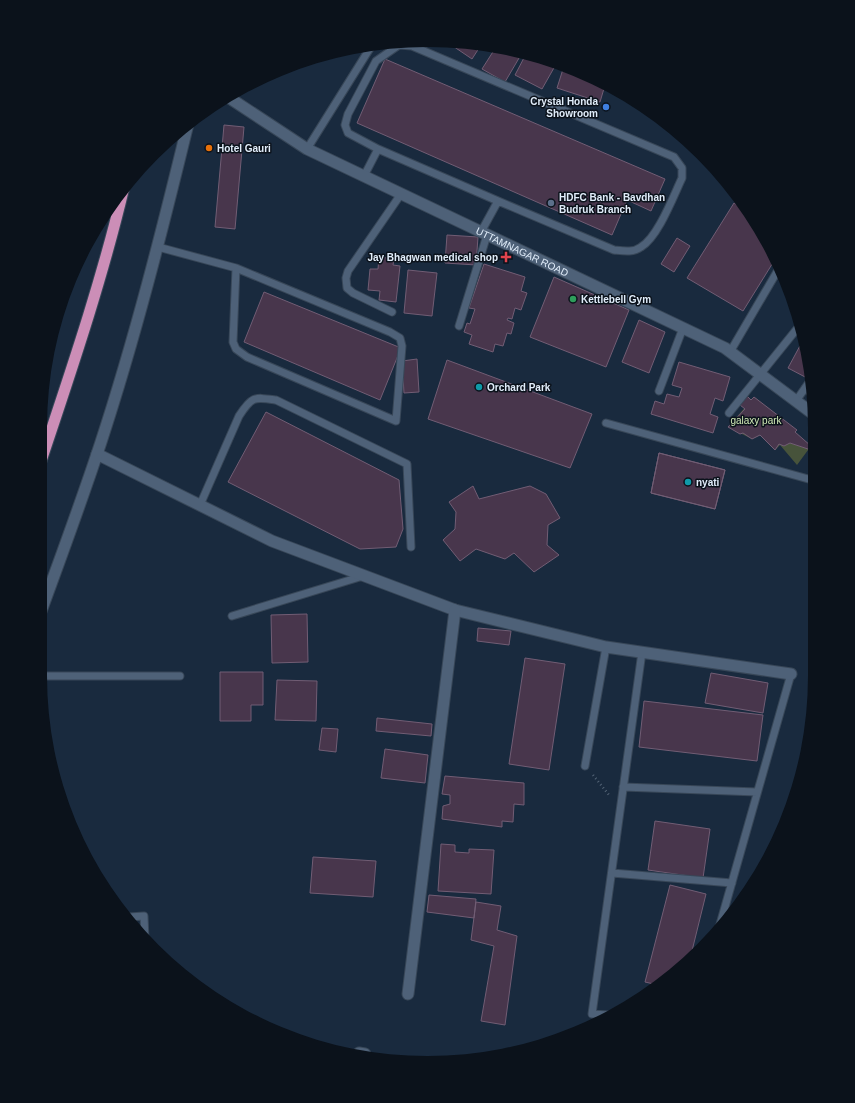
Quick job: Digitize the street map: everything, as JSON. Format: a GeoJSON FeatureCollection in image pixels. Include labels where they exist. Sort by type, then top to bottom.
{"type":"FeatureCollection","features":[{"type":"Feature","properties":{"kind":"highway"},"geometry":{"type":"LineString","coordinates":[[47,442],[87,318],[120,204]]}},
{"type":"Feature","properties":{"kind":"street","name":"UTTAMNAGAR ROAD"},"geometry":{"type":"LineString","coordinates":[[233,100],[306,149],[725,348],[807,409]]}},
{"type":"Feature","properties":{"kind":"street"},"geometry":{"type":"LineString","coordinates":[[47,594],[97,454],[134,333],[158,247],[185,134]]}},
{"type":"Feature","properties":{"kind":"street"},"geometry":{"type":"LineString","coordinates":[[97,454],[272,541],[455,610],[606,647],[791,674]]}},
{"type":"Feature","properties":{"kind":"street"},"geometry":{"type":"LineString","coordinates":[[408,994],[455,610]]}},
{"type":"Feature","properties":{"kind":"lane"},"geometry":{"type":"LineString","coordinates":[[394,49],[376,61],[348,114],[345,125],[348,133],[378,149],[560,229],[614,250],[627,252],[641,248],[654,235],[682,178],[682,168],[674,157],[416,47]]}},
{"type":"Feature","properties":{"kind":"lane"},"geometry":{"type":"LineString","coordinates":[[306,149],[368,52]]}},
{"type":"Feature","properties":{"kind":"lane"},"geometry":{"type":"LineString","coordinates":[[364,176],[378,149]]}},
{"type":"Feature","properties":{"kind":"lane"},"geometry":{"type":"LineString","coordinates":[[392,312],[353,293],[347,288],[346,278],[348,271],[401,194]]}},
{"type":"Feature","properties":{"kind":"lane"},"geometry":{"type":"LineString","coordinates":[[459,326],[484,233],[498,201]]}},
{"type":"Feature","properties":{"kind":"lane"},"geometry":{"type":"LineString","coordinates":[[158,247],[236,268],[390,332],[400,338],[402,346],[396,421],[247,357],[236,349],[233,342],[236,268]]}},
{"type":"Feature","properties":{"kind":"lane"},"geometry":{"type":"LineString","coordinates":[[730,352],[776,274]]}},
{"type":"Feature","properties":{"kind":"lane"},"geometry":{"type":"LineString","coordinates":[[659,391],[683,328]]}},
{"type":"Feature","properties":{"kind":"lane"},"geometry":{"type":"LineString","coordinates":[[729,413],[795,331]]}},
{"type":"Feature","properties":{"kind":"lane"},"geometry":{"type":"LineString","coordinates":[[796,401],[805,388]]}},
{"type":"Feature","properties":{"kind":"lane"},"geometry":{"type":"LineString","coordinates":[[200,505],[239,416],[248,402],[258,397],[276,400],[407,464],[411,547]]}},
{"type":"Feature","properties":{"kind":"lane"},"geometry":{"type":"LineString","coordinates":[[606,423],[808,479]]}},
{"type":"Feature","properties":{"kind":"lane"},"geometry":{"type":"LineString","coordinates":[[232,616],[364,576]]}},
{"type":"Feature","properties":{"kind":"lane"},"geometry":{"type":"LineString","coordinates":[[585,766],[606,647]]}},
{"type":"Feature","properties":{"kind":"lane"},"geometry":{"type":"LineString","coordinates":[[601,1015],[592,1014],[642,652]]}},
{"type":"Feature","properties":{"kind":"lane"},"geometry":{"type":"LineString","coordinates":[[723,915],[791,674]]}},
{"type":"Feature","properties":{"kind":"lane"},"geometry":{"type":"LineString","coordinates":[[47,676],[180,676]]}},
{"type":"Feature","properties":{"kind":"lane"},"geometry":{"type":"LineString","coordinates":[[623,788],[757,792]]}},
{"type":"Feature","properties":{"kind":"lane"},"geometry":{"type":"LineString","coordinates":[[612,873],[732,883]]}},
{"type":"Feature","properties":{"kind":"lane"},"geometry":{"type":"LineString","coordinates":[[134,917],[144,916],[145,930]]}},
{"type":"Feature","properties":{"kind":"green space","name":"galaxy park"},"geometry":{"type":"Polygon","coordinates":[[[754,397],[791,426],[808,450],[797,465],[780,445],[775,450],[760,435],[752,439],[728,427],[754,397]]]}},
{"type":"Feature","properties":{"kind":"building"},"geometry":{"type":"Polygon","coordinates":[[[456,48],[478,50],[472,59],[456,48]]]}},
{"type":"Feature","properties":{"kind":"building"},"geometry":{"type":"Polygon","coordinates":[[[493,52],[519,58],[505,82],[482,69],[493,52]]]}},
{"type":"Feature","properties":{"kind":"building"},"geometry":{"type":"Polygon","coordinates":[[[385,59],[665,179],[651,211],[627,200],[612,235],[357,123],[385,59]]]}},
{"type":"Feature","properties":{"kind":"building"},"geometry":{"type":"Polygon","coordinates":[[[523,59],[554,68],[542,89],[515,75],[523,59]]]}},
{"type":"Feature","properties":{"kind":"building"},"geometry":{"type":"Polygon","coordinates":[[[562,72],[604,90],[600,102],[557,88],[562,72]]]}},
{"type":"Feature","properties":{"kind":"building"},"geometry":{"type":"Polygon","coordinates":[[[224,125],[244,127],[235,229],[215,227],[224,125]]]}},
{"type":"Feature","properties":{"kind":"building"},"geometry":{"type":"Polygon","coordinates":[[[734,203],[757,237],[772,265],[743,311],[687,278],[734,203]]]}},
{"type":"Feature","properties":{"kind":"building"},"geometry":{"type":"Polygon","coordinates":[[[447,235],[478,237],[476,265],[445,263],[447,235]]]}},
{"type":"Feature","properties":{"kind":"building"},"geometry":{"type":"Polygon","coordinates":[[[677,238],[690,246],[674,272],[661,264],[677,238]]]}},
{"type":"Feature","properties":{"kind":"building"},"geometry":{"type":"Polygon","coordinates":[[[379,257],[394,259],[393,265],[400,266],[396,302],[379,300],[380,291],[368,290],[370,269],[378,269],[379,257]]]}},
{"type":"Feature","properties":{"kind":"building"},"geometry":{"type":"Polygon","coordinates":[[[484,264],[525,277],[521,291],[527,293],[521,310],[515,308],[512,319],[508,318],[507,320],[514,323],[511,334],[507,333],[503,346],[495,344],[493,352],[469,344],[472,335],[464,332],[467,323],[470,324],[475,309],[469,308],[484,264]]]}},
{"type":"Feature","properties":{"kind":"building"},"geometry":{"type":"Polygon","coordinates":[[[408,270],[437,273],[432,316],[404,313],[408,270]]]}},
{"type":"Feature","properties":{"kind":"building"},"geometry":{"type":"Polygon","coordinates":[[[554,277],[629,310],[606,367],[530,337],[554,277]]]}},
{"type":"Feature","properties":{"kind":"building"},"geometry":{"type":"Polygon","coordinates":[[[264,292],[401,348],[380,400],[244,342],[264,292]]]}},
{"type":"Feature","properties":{"kind":"building"},"geometry":{"type":"Polygon","coordinates":[[[639,320],[665,332],[649,373],[622,362],[639,320]]]}},
{"type":"Feature","properties":{"kind":"building"},"geometry":{"type":"Polygon","coordinates":[[[799,347],[805,377],[788,368],[799,347]]]}},
{"type":"Feature","properties":{"kind":"building"},"geometry":{"type":"Polygon","coordinates":[[[417,359],[419,392],[404,393],[402,361],[417,359]]]}},
{"type":"Feature","properties":{"kind":"building","name":"Orchard Park"},"geometry":{"type":"Polygon","coordinates":[[[447,360],[592,414],[570,468],[428,419],[447,360]]]}},
{"type":"Feature","properties":{"kind":"building"},"geometry":{"type":"Polygon","coordinates":[[[679,362],[730,377],[723,401],[715,398],[710,414],[718,417],[713,433],[651,414],[655,401],[664,404],[667,394],[679,397],[682,388],[672,385],[679,362]]]}},
{"type":"Feature","properties":{"kind":"building","name":"galaxy park"},"geometry":{"type":"Polygon","coordinates":[[[747,396],[751,400],[754,397],[797,430],[795,432],[808,443],[808,449],[790,443],[784,446],[779,444],[775,450],[760,435],[752,439],[743,433],[740,434],[728,427],[745,409],[740,405],[747,396]]]}},
{"type":"Feature","properties":{"kind":"building"},"geometry":{"type":"Polygon","coordinates":[[[266,412],[399,480],[403,529],[396,547],[360,549],[228,482],[266,412]]]}},
{"type":"Feature","properties":{"kind":"building","name":"nyati"},"geometry":{"type":"Polygon","coordinates":[[[659,453],[725,470],[715,509],[651,493],[659,453]]]}},
{"type":"Feature","properties":{"kind":"building","name":"nyati"},"geometry":{"type":"Polygon","coordinates":[[[659,453],[725,470],[715,509],[651,493],[659,453]]]}},
{"type":"Feature","properties":{"kind":"building"},"geometry":{"type":"Polygon","coordinates":[[[473,486],[479,499],[530,486],[546,494],[560,518],[548,525],[547,545],[559,555],[534,572],[514,553],[505,559],[476,549],[460,561],[443,540],[455,529],[456,512],[449,502],[473,486]]]}},
{"type":"Feature","properties":{"kind":"building"},"geometry":{"type":"Polygon","coordinates":[[[307,614],[308,662],[272,663],[271,615],[307,614]]]}},
{"type":"Feature","properties":{"kind":"building"},"geometry":{"type":"Polygon","coordinates":[[[478,628],[511,631],[509,645],[477,641],[478,628]]]}},
{"type":"Feature","properties":{"kind":"building"},"geometry":{"type":"Polygon","coordinates":[[[525,658],[565,664],[549,770],[509,764],[525,658]]]}},
{"type":"Feature","properties":{"kind":"building"},"geometry":{"type":"Polygon","coordinates":[[[220,672],[263,672],[263,705],[251,705],[251,721],[220,721],[220,672]]]}},
{"type":"Feature","properties":{"kind":"building"},"geometry":{"type":"Polygon","coordinates":[[[711,673],[768,683],[763,713],[705,703],[711,673]]]}},
{"type":"Feature","properties":{"kind":"building"},"geometry":{"type":"Polygon","coordinates":[[[277,680],[317,681],[316,721],[275,720],[277,680]]]}},
{"type":"Feature","properties":{"kind":"building"},"geometry":{"type":"Polygon","coordinates":[[[644,701],[763,715],[757,761],[639,747],[644,701]]]}},
{"type":"Feature","properties":{"kind":"building"},"geometry":{"type":"Polygon","coordinates":[[[377,718],[432,724],[431,736],[376,731],[377,718]]]}},
{"type":"Feature","properties":{"kind":"building"},"geometry":{"type":"Polygon","coordinates":[[[322,728],[338,729],[336,752],[319,750],[322,728]]]}},
{"type":"Feature","properties":{"kind":"building"},"geometry":{"type":"Polygon","coordinates":[[[385,749],[428,755],[425,783],[381,778],[385,749]]]}},
{"type":"Feature","properties":{"kind":"building"},"geometry":{"type":"Polygon","coordinates":[[[445,776],[524,783],[524,805],[514,804],[513,822],[502,821],[502,827],[442,819],[443,806],[450,804],[450,795],[442,794],[445,776]]]}},
{"type":"Feature","properties":{"kind":"building"},"geometry":{"type":"Polygon","coordinates":[[[655,821],[710,829],[703,878],[648,870],[655,821]]]}},
{"type":"Feature","properties":{"kind":"building"},"geometry":{"type":"Polygon","coordinates":[[[441,844],[455,845],[455,852],[469,853],[469,849],[494,850],[491,894],[438,891],[441,844]]]}},
{"type":"Feature","properties":{"kind":"building"},"geometry":{"type":"Polygon","coordinates":[[[313,857],[376,861],[373,897],[310,893],[313,857]]]}},
{"type":"Feature","properties":{"kind":"building"},"geometry":{"type":"Polygon","coordinates":[[[670,885],[706,894],[692,949],[651,983],[645,982],[670,885]]]}},
{"type":"Feature","properties":{"kind":"building"},"geometry":{"type":"Polygon","coordinates":[[[429,895],[476,899],[474,918],[427,912],[429,895]]]}},
{"type":"Feature","properties":{"kind":"building"},"geometry":{"type":"Polygon","coordinates":[[[476,902],[501,906],[497,930],[517,936],[505,1025],[481,1021],[494,946],[471,940],[476,902]]]}},
{"type":"Feature","properties":{"kind":"place","name":"Crystal Honda Showroom"},"geometry":{"type":"Point","coordinates":[606,107]}},
{"type":"Feature","properties":{"kind":"place","name":"Hotel Gauri"},"geometry":{"type":"Point","coordinates":[209,148]}},
{"type":"Feature","properties":{"kind":"place","name":"HDFC Bank - Bavdhan Budruk Branch"},"geometry":{"type":"Point","coordinates":[551,203]}},
{"type":"Feature","properties":{"kind":"place","name":"Jay Bhagwan medical shop"},"geometry":{"type":"Point","coordinates":[506,257]}},
{"type":"Feature","properties":{"kind":"place","name":"Kettlebell Gym"},"geometry":{"type":"Point","coordinates":[573,299]}},
{"type":"Feature","properties":{"kind":"place","name":"Orchard Park"},"geometry":{"type":"Point","coordinates":[479,387]}},
{"type":"Feature","properties":{"kind":"place","name":"nyati"},"geometry":{"type":"Point","coordinates":[688,482]}}]}
